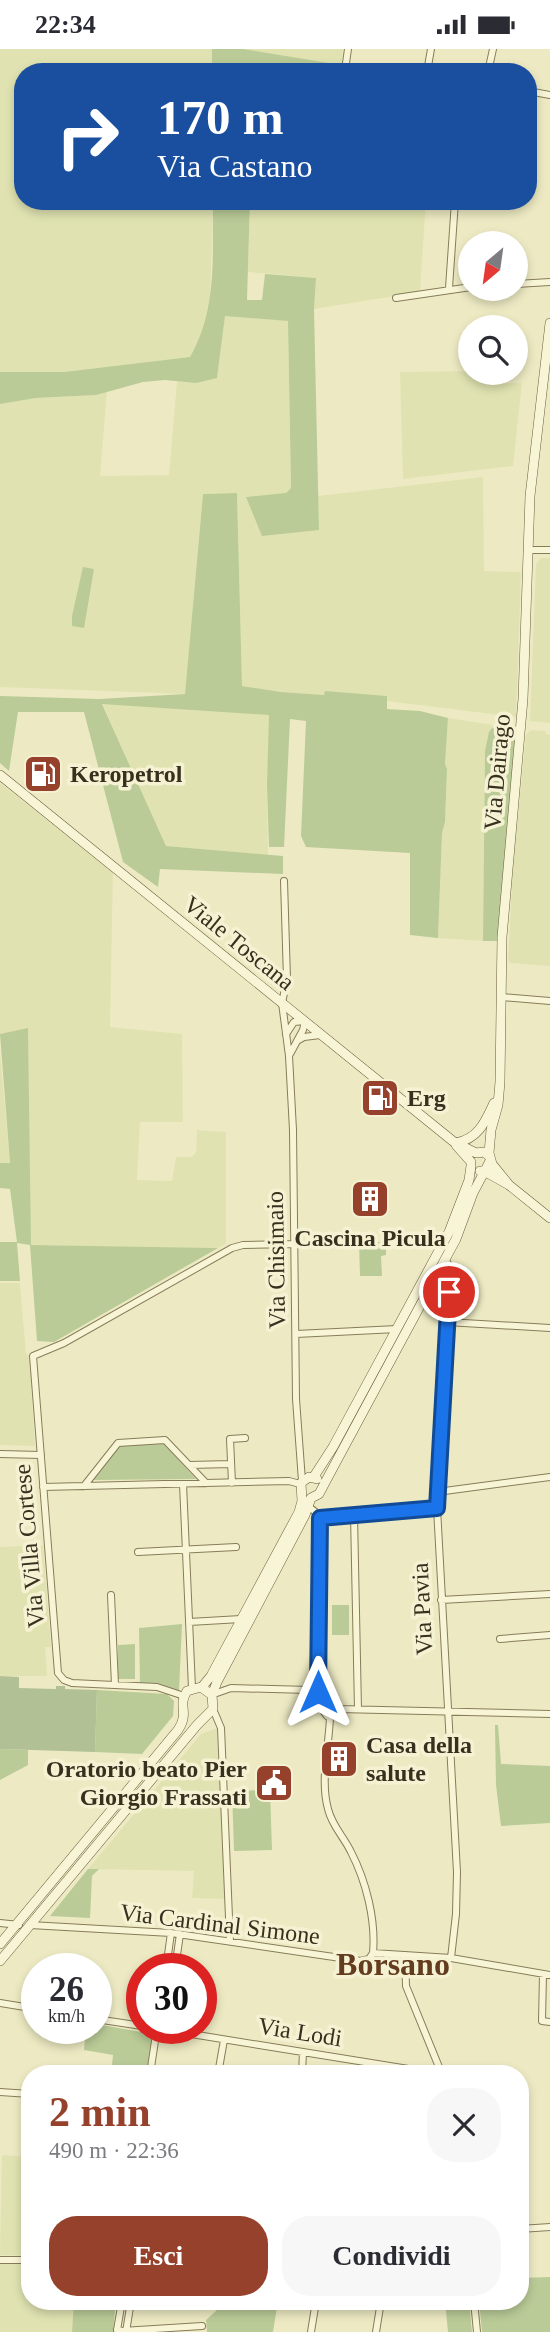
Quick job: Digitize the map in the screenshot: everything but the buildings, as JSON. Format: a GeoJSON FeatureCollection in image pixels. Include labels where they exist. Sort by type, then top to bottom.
{"type":"FeatureCollection","features":[{"type":"Feature","properties":{"kind":"street"},"geometry":{"type":"LineString","coordinates":[[449,288],[454,210]]}},
{"type":"Feature","properties":{"kind":"street"},"geometry":{"type":"LineString","coordinates":[[528,283],[550,282]]}},
{"type":"Feature","properties":{"kind":"street"},"geometry":{"type":"LineString","coordinates":[[396,298],[458,288]]}},
{"type":"Feature","properties":{"kind":"street","name":"Via Dairago"},"geometry":{"type":"LineString","coordinates":[[491,1130],[500,1092],[503,919],[523,699],[532,472],[549,352],[550,323]]}},
{"type":"Feature","properties":{"kind":"street"},"geometry":{"type":"LineString","coordinates":[[528,550],[550,550]]}},
{"type":"Feature","properties":{"kind":"street","name":"Viale Toscana"},"geometry":{"type":"LineString","coordinates":[[0,775],[455,1142],[476,1153]]}},
{"type":"Feature","properties":{"kind":"street","name":"Via Chisimaio"},"geometry":{"type":"LineString","coordinates":[[284,881],[287,979],[282,1003],[289,1056],[293,1131],[296,1399],[300,1465],[306,1480]]}},
{"type":"Feature","properties":{"kind":"street"},"geometry":{"type":"LineString","coordinates":[[502,996],[550,1001]]}},
{"type":"Feature","properties":{"kind":"street"},"geometry":{"type":"LineString","coordinates":[[286,1034],[294,1022],[305,1021]]}},
{"type":"Feature","properties":{"kind":"street","name":"Via Chisimaio"},"geometry":{"type":"LineString","coordinates":[[289,1056],[305,1021]]}},
{"type":"Feature","properties":{"kind":"street"},"geometry":{"type":"LineString","coordinates":[[296,1042],[304,1037],[322,1035]]}},
{"type":"Feature","properties":{"kind":"street"},"geometry":{"type":"LineString","coordinates":[[455,1142],[470,1139],[480,1131],[500,1092]]}},
{"type":"Feature","properties":{"kind":"street"},"geometry":{"type":"LineString","coordinates":[[318,1692],[320,1518],[300,1490],[333,1447],[451,1228],[469,1181],[471,1164],[491,1130]]}},
{"type":"Feature","properties":{"kind":"street"},"geometry":{"type":"LineString","coordinates":[[205,1717],[192,1718],[185,1712],[184,1696],[208,1681],[299,1512],[308,1500],[320,1491],[459,1233],[473,1193],[484,1171],[489,1167],[491,1130]]}},
{"type":"Feature","properties":{"kind":"street","name":"Viale Toscana"},"geometry":{"type":"LineString","coordinates":[[455,1142],[471,1164]]}},
{"type":"Feature","properties":{"kind":"street"},"geometry":{"type":"LineString","coordinates":[[476,1153],[484,1152],[509,1185]]}},
{"type":"Feature","properties":{"kind":"street"},"geometry":{"type":"LineString","coordinates":[[471,1164],[477,1171],[484,1171],[509,1185],[550,1218]]}},
{"type":"Feature","properties":{"kind":"street","name":"Via Villa Cortese"},"geometry":{"type":"LineString","coordinates":[[184,1696],[157,1687],[70,1683],[58,1673],[33,1356],[64,1343],[232,1248],[243,1245],[295,1244]]}},
{"type":"Feature","properties":{"kind":"street","name":"Via Pavia"},"geometry":{"type":"LineString","coordinates":[[445,1259],[451,1269],[437,1508],[457,1872],[451,1958]]}},
{"type":"Feature","properties":{"kind":"street"},"geometry":{"type":"LineString","coordinates":[[447,1322],[550,1328]]}},
{"type":"Feature","properties":{"kind":"street"},"geometry":{"type":"LineString","coordinates":[[296,1334],[397,1329]]}},
{"type":"Feature","properties":{"kind":"street"},"geometry":{"type":"LineString","coordinates":[[232,1483],[230,1439],[245,1438]]}},
{"type":"Feature","properties":{"kind":"street"},"geometry":{"type":"LineString","coordinates":[[84,1486],[121,1442],[165,1440],[206,1483]]}},
{"type":"Feature","properties":{"kind":"street"},"geometry":{"type":"LineString","coordinates":[[0,1454],[41,1455]]}},
{"type":"Feature","properties":{"kind":"street"},"geometry":{"type":"LineString","coordinates":[[189,1465],[231,1464]]}},
{"type":"Feature","properties":{"kind":"street"},"geometry":{"type":"LineString","coordinates":[[437,1492],[550,1477]]}},
{"type":"Feature","properties":{"kind":"street"},"geometry":{"type":"LineString","coordinates":[[43,1487],[306,1480],[320,1484],[320,1491]]}},
{"type":"Feature","properties":{"kind":"street"},"geometry":{"type":"LineString","coordinates":[[183,1484],[189,1622],[197,1688]]}},
{"type":"Feature","properties":{"kind":"street"},"geometry":{"type":"LineString","coordinates":[[230,1941],[221,1728],[213,1709],[212,1695],[308,1500]]}},
{"type":"Feature","properties":{"kind":"street"},"geometry":{"type":"LineString","coordinates":[[320,1518],[437,1508]]}},
{"type":"Feature","properties":{"kind":"street"},"geometry":{"type":"LineString","coordinates":[[354,1515],[358,1709]]}},
{"type":"Feature","properties":{"kind":"street"},"geometry":{"type":"LineString","coordinates":[[138,1552],[236,1547]]}},
{"type":"Feature","properties":{"kind":"street"},"geometry":{"type":"LineString","coordinates":[[441,1600],[550,1594]]}},
{"type":"Feature","properties":{"kind":"street"},"geometry":{"type":"LineString","coordinates":[[111,1595],[115,1685]]}},
{"type":"Feature","properties":{"kind":"street"},"geometry":{"type":"LineString","coordinates":[[189,1622],[241,1619]]}},
{"type":"Feature","properties":{"kind":"street"},"geometry":{"type":"LineString","coordinates":[[500,1639],[550,1635]]}},
{"type":"Feature","properties":{"kind":"street"},"geometry":{"type":"LineString","coordinates":[[197,1688],[212,1695],[231,1688],[318,1692],[337,1703],[340,1709]]}},
{"type":"Feature","properties":{"kind":"street"},"geometry":{"type":"LineString","coordinates":[[300,1691],[313,1697],[330,1717]]}},
{"type":"Feature","properties":{"kind":"street"},"geometry":{"type":"LineString","coordinates":[[323,1706],[330,1701]]}},
{"type":"Feature","properties":{"kind":"street"},"geometry":{"type":"LineString","coordinates":[[0,1961],[213,1709]]}},
{"type":"Feature","properties":{"kind":"street"},"geometry":{"type":"LineString","coordinates":[[340,1709],[550,1714]]}},
{"type":"Feature","properties":{"kind":"street"},"geometry":{"type":"LineString","coordinates":[[330,1717],[337,1715],[340,1709]]}},
{"type":"Feature","properties":{"kind":"street"},"geometry":{"type":"LineString","coordinates":[[0,1944],[178,1730],[185,1712]]}},
{"type":"Feature","properties":{"kind":"street"},"geometry":{"type":"LineString","coordinates":[[330,1717],[326,1802],[332,1821],[351,1851],[361,1875],[371,1914],[373,1952]]}},
{"type":"Feature","properties":{"kind":"street","name":"Via Cardinal Simone"},"geometry":{"type":"LineString","coordinates":[[0,1923],[171,1933],[361,1961],[369,1959],[373,1952],[405,1955]]}},
{"type":"Feature","properties":{"kind":"street"},"geometry":{"type":"LineString","coordinates":[[168,1953],[171,1933]]}},
{"type":"Feature","properties":{"kind":"street"},"geometry":{"type":"LineString","coordinates":[[177,1953],[180,1934]]}},
{"type":"Feature","properties":{"kind":"street"},"geometry":{"type":"LineString","coordinates":[[438,2065],[406,1986],[405,1955],[451,1958],[547,1975],[542,2021],[550,2022]]}},
{"type":"Feature","properties":{"kind":"street"},"geometry":{"type":"LineString","coordinates":[[0,2003],[21,2006]]}},
{"type":"Feature","properties":{"kind":"street","name":"Via Lodi"},"geometry":{"type":"LineString","coordinates":[[217,2039],[303,2052],[363,2065]]}},
{"type":"Feature","properties":{"kind":"street"},"geometry":{"type":"LineString","coordinates":[[220,2065],[224,2040]]}},
{"type":"Feature","properties":{"kind":"street"},"geometry":{"type":"LineString","coordinates":[[151,2065],[154,2044]]}},
{"type":"Feature","properties":{"kind":"street"},"geometry":{"type":"LineString","coordinates":[[302,2065],[303,2052]]}},
{"type":"Feature","properties":{"kind":"street"},"geometry":{"type":"LineString","coordinates":[[0,2092],[21,2093]]}},
{"type":"Feature","properties":{"kind":"street"},"geometry":{"type":"LineString","coordinates":[[529,2228],[550,2227]]}},
{"type":"Feature","properties":{"kind":"street"},"geometry":{"type":"LineString","coordinates":[[0,2260],[21,2260]]}},
{"type":"Feature","properties":{"kind":"street"},"geometry":{"type":"LineString","coordinates":[[120,2310],[117,2331],[202,2326]]}},
{"type":"Feature","properties":{"kind":"street"},"geometry":{"type":"LineString","coordinates":[[126,2331],[130,2310]]}},
{"type":"Feature","properties":{"kind":"street"},"geometry":{"type":"LineString","coordinates":[[311,2332],[315,2310]]}},
{"type":"Feature","properties":{"kind":"street"},"geometry":{"type":"LineString","coordinates":[[376,2332],[380,2310]]}},
{"type":"Feature","properties":{"kind":"street"},"geometry":{"type":"LineString","coordinates":[[475,2310],[477,2332]]}},
{"type":"Feature","properties":{"kind":"green space"},"geometry":{"type":"Polygon","coordinates":[[[0,49],[212,49],[212,63],[14,63],[14,210],[213,210],[210,304],[202,335],[190,357],[64,372],[0,372],[0,49]]]}},
{"type":"Feature","properties":{"kind":"green space"},"geometry":{"type":"Polygon","coordinates":[[[212,49],[243,49],[329,63],[212,63],[212,49]]]}},
{"type":"Feature","properties":{"kind":"green space"},"geometry":{"type":"Polygon","coordinates":[[[243,49],[343,49],[341,63],[243,49]]]}},
{"type":"Feature","properties":{"kind":"green space"},"geometry":{"type":"Polygon","coordinates":[[[213,210],[250,210],[247,300],[262,300],[265,274],[316,278],[314,309],[319,530],[262,536],[246,497],[286,493],[291,488],[288,321],[225,316],[217,378],[196,383],[165,380],[143,382],[96,395],[36,398],[0,404],[0,372],[64,372],[190,357],[205,320],[213,261],[213,210]]]}},
{"type":"Feature","properties":{"kind":"green space"},"geometry":{"type":"Polygon","coordinates":[[[250,210],[425,210],[420,292],[314,309],[316,278],[248,272],[250,210]]]}},
{"type":"Feature","properties":{"kind":"green space"},"geometry":{"type":"Polygon","coordinates":[[[225,315],[288,321],[291,488],[286,493],[319,530],[318,496],[483,477],[484,571],[521,572],[516,717],[387,701],[387,696],[281,692],[242,686],[237,493],[203,494],[185,694],[0,687],[0,404],[36,398],[96,395],[107,391],[100,476],[169,475],[177,381],[217,378],[225,315]]]}},
{"type":"Feature","properties":{"kind":"green space"},"geometry":{"type":"Polygon","coordinates":[[[458,371],[458,385],[522,385],[513,466],[403,479],[400,372],[458,371]]]}},
{"type":"Feature","properties":{"kind":"green space"},"geometry":{"type":"Polygon","coordinates":[[[237,493],[242,686],[324,695],[325,691],[387,696],[387,709],[420,711],[448,718],[438,938],[410,935],[410,853],[306,847],[301,836],[306,721],[290,719],[284,847],[269,847],[269,715],[102,704],[166,846],[283,856],[283,874],[160,869],[158,887],[123,862],[84,712],[18,712],[9,771],[0,763],[0,696],[99,699],[185,694],[203,494],[237,493]]]}},
{"type":"Feature","properties":{"kind":"green space"},"geometry":{"type":"Polygon","coordinates":[[[541,558],[550,558],[550,723],[530,721],[536,564],[541,558]]]}},
{"type":"Feature","properties":{"kind":"green space"},"geometry":{"type":"Polygon","coordinates":[[[83,567],[94,569],[84,628],[72,626],[83,567]]]}},
{"type":"Feature","properties":{"kind":"green space"},"geometry":{"type":"Polygon","coordinates":[[[102,703],[270,715],[268,855],[166,846],[102,703]]]}},
{"type":"Feature","properties":{"kind":"green space"},"geometry":{"type":"Polygon","coordinates":[[[448,718],[494,725],[491,727],[485,751],[483,941],[438,938],[448,718]]]}},
{"type":"Feature","properties":{"kind":"green space"},"geometry":{"type":"Polygon","coordinates":[[[494,725],[510,727],[516,732],[498,941],[483,941],[485,751],[489,732],[494,725]]]}},
{"type":"Feature","properties":{"kind":"green space"},"geometry":{"type":"Polygon","coordinates":[[[531,730],[545,731],[550,735],[550,966],[510,963],[508,960],[513,866],[526,735],[531,730]]]}},
{"type":"Feature","properties":{"kind":"green space"},"geometry":{"type":"Polygon","coordinates":[[[0,783],[113,872],[110,1027],[182,1034],[183,1122],[140,1122],[137,1180],[172,1181],[176,1157],[192,1157],[196,1152],[197,1130],[226,1132],[226,1244],[218,1248],[30,1245],[28,1029],[0,1034],[0,783]]]}},
{"type":"Feature","properties":{"kind":"green space"},"geometry":{"type":"Polygon","coordinates":[[[28,1028],[31,1245],[218,1248],[54,1342],[37,1341],[30,1245],[17,1243],[20,1281],[0,1281],[0,1242],[17,1242],[10,1189],[0,1188],[0,1163],[10,1163],[0,1034],[28,1028]]]}},
{"type":"Feature","properties":{"kind":"green space"},"geometry":{"type":"Polygon","coordinates":[[[0,1052],[10,1164],[0,1163],[0,1052]]]}},
{"type":"Feature","properties":{"kind":"green space"},"geometry":{"type":"Polygon","coordinates":[[[386,1242],[386,1255],[381,1256],[382,1276],[360,1276],[359,1243],[386,1242]]]}},
{"type":"Feature","properties":{"kind":"green space"},"geometry":{"type":"Polygon","coordinates":[[[0,1283],[20,1283],[26,1354],[29,1355],[35,1446],[0,1445],[0,1283]]]}},
{"type":"Feature","properties":{"kind":"green space"},"geometry":{"type":"Polygon","coordinates":[[[164,1444],[196,1479],[94,1480],[121,1445],[164,1444]]]}},
{"type":"Feature","properties":{"kind":"green space"},"geometry":{"type":"Polygon","coordinates":[[[43,1545],[51,1647],[45,1647],[47,1676],[0,1676],[0,1547],[43,1545]]]}},
{"type":"Feature","properties":{"kind":"green space"},"geometry":{"type":"Polygon","coordinates":[[[332,1605],[349,1605],[349,1635],[332,1635],[332,1605]]]}},
{"type":"Feature","properties":{"kind":"green space"},"geometry":{"type":"Polygon","coordinates":[[[182,1624],[179,1691],[162,1685],[140,1683],[139,1628],[182,1624]]]}},
{"type":"Feature","properties":{"kind":"green space"},"geometry":{"type":"Polygon","coordinates":[[[135,1644],[135,1679],[118,1679],[118,1645],[135,1644]]]}},
{"type":"Feature","properties":{"kind":"green space"},"geometry":{"type":"Polygon","coordinates":[[[0,1676],[19,1677],[19,1688],[56,1689],[56,1686],[65,1686],[65,1689],[97,1690],[95,1752],[0,1749],[0,1676]]]}},
{"type":"Feature","properties":{"kind":"green space"},"geometry":{"type":"Polygon","coordinates":[[[97,1690],[167,1694],[174,1701],[173,1716],[142,1754],[95,1752],[97,1690]]]}},
{"type":"Feature","properties":{"kind":"green space"},"geometry":{"type":"Polygon","coordinates":[[[495,1725],[498,1725],[501,1764],[550,1766],[550,1823],[501,1826],[496,1785],[495,1725]]]}},
{"type":"Feature","properties":{"kind":"green space"},"geometry":{"type":"Polygon","coordinates":[[[217,1728],[225,1899],[192,1898],[194,1871],[88,1869],[201,1734],[217,1728]]]}},
{"type":"Feature","properties":{"kind":"green space"},"geometry":{"type":"Polygon","coordinates":[[[0,1749],[28,1750],[28,1765],[0,1780],[0,1749]]]}},
{"type":"Feature","properties":{"kind":"green space"},"geometry":{"type":"Polygon","coordinates":[[[270,1790],[272,1850],[234,1851],[232,1791],[270,1790]]]}},
{"type":"Feature","properties":{"kind":"green space"},"geometry":{"type":"Polygon","coordinates":[[[88,1869],[99,1869],[92,1876],[90,1918],[50,1916],[88,1869]]]}},
{"type":"Feature","properties":{"kind":"green space"},"geometry":{"type":"Polygon","coordinates":[[[112,2027],[126,2029],[126,2044],[151,2044],[148,2065],[112,2065],[113,2055],[84,2050],[85,2044],[112,2044],[112,2027]]]}},
{"type":"Feature","properties":{"kind":"green space"},"geometry":{"type":"Polygon","coordinates":[[[2,2155],[21,2156],[21,2256],[0,2255],[2,2155]]]}},
{"type":"Feature","properties":{"kind":"green space"},"geometry":{"type":"Polygon","coordinates":[[[0,2262],[21,2262],[21,2310],[73,2310],[72,2332],[0,2332],[0,2262]]]}},
{"type":"Feature","properties":{"kind":"green space"},"geometry":{"type":"Polygon","coordinates":[[[550,2277],[550,2332],[482,2332],[480,2310],[529,2310],[529,2278],[550,2277]]]}},
{"type":"Feature","properties":{"kind":"green space"},"geometry":{"type":"Polygon","coordinates":[[[73,2310],[115,2310],[113,2332],[72,2332],[73,2310]]]}},
{"type":"Feature","properties":{"kind":"green space"},"geometry":{"type":"Polygon","coordinates":[[[277,2310],[273,2332],[207,2332],[206,2320],[216,2311],[277,2310]]]}},
{"type":"Feature","properties":{"kind":"green space"},"geometry":{"type":"Polygon","coordinates":[[[446,2310],[470,2310],[472,2332],[448,2332],[446,2310]]]}},
{"type":"Feature","properties":{"kind":"place","name":"Keropetrol"},"geometry":{"type":"Point","coordinates":[43,774]}},
{"type":"Feature","properties":{"kind":"place","name":"Erg"},"geometry":{"type":"Point","coordinates":[380,1098]}},
{"type":"Feature","properties":{"kind":"place","name":"Cascina Picula"},"geometry":{"type":"Point","coordinates":[370,1199]}},
{"type":"Feature","properties":{"kind":"place","name":"Casa della salute"},"geometry":{"type":"Point","coordinates":[339,1759]}},
{"type":"Feature","properties":{"kind":"place","name":"Oratorio beato Pier Giorgio Frassati"},"geometry":{"type":"Point","coordinates":[274,1783]}},
{"type":"Feature","properties":{"kind":"district","name":"Borsano"},"geometry":{"type":"Point","coordinates":[393,1964]}},
{"type":"Feature","properties":{"kind":"route"},"geometry":{"type":"LineString","coordinates":[[318,1692],[320,1518],[437,1508],[449,1292]]}}]}
